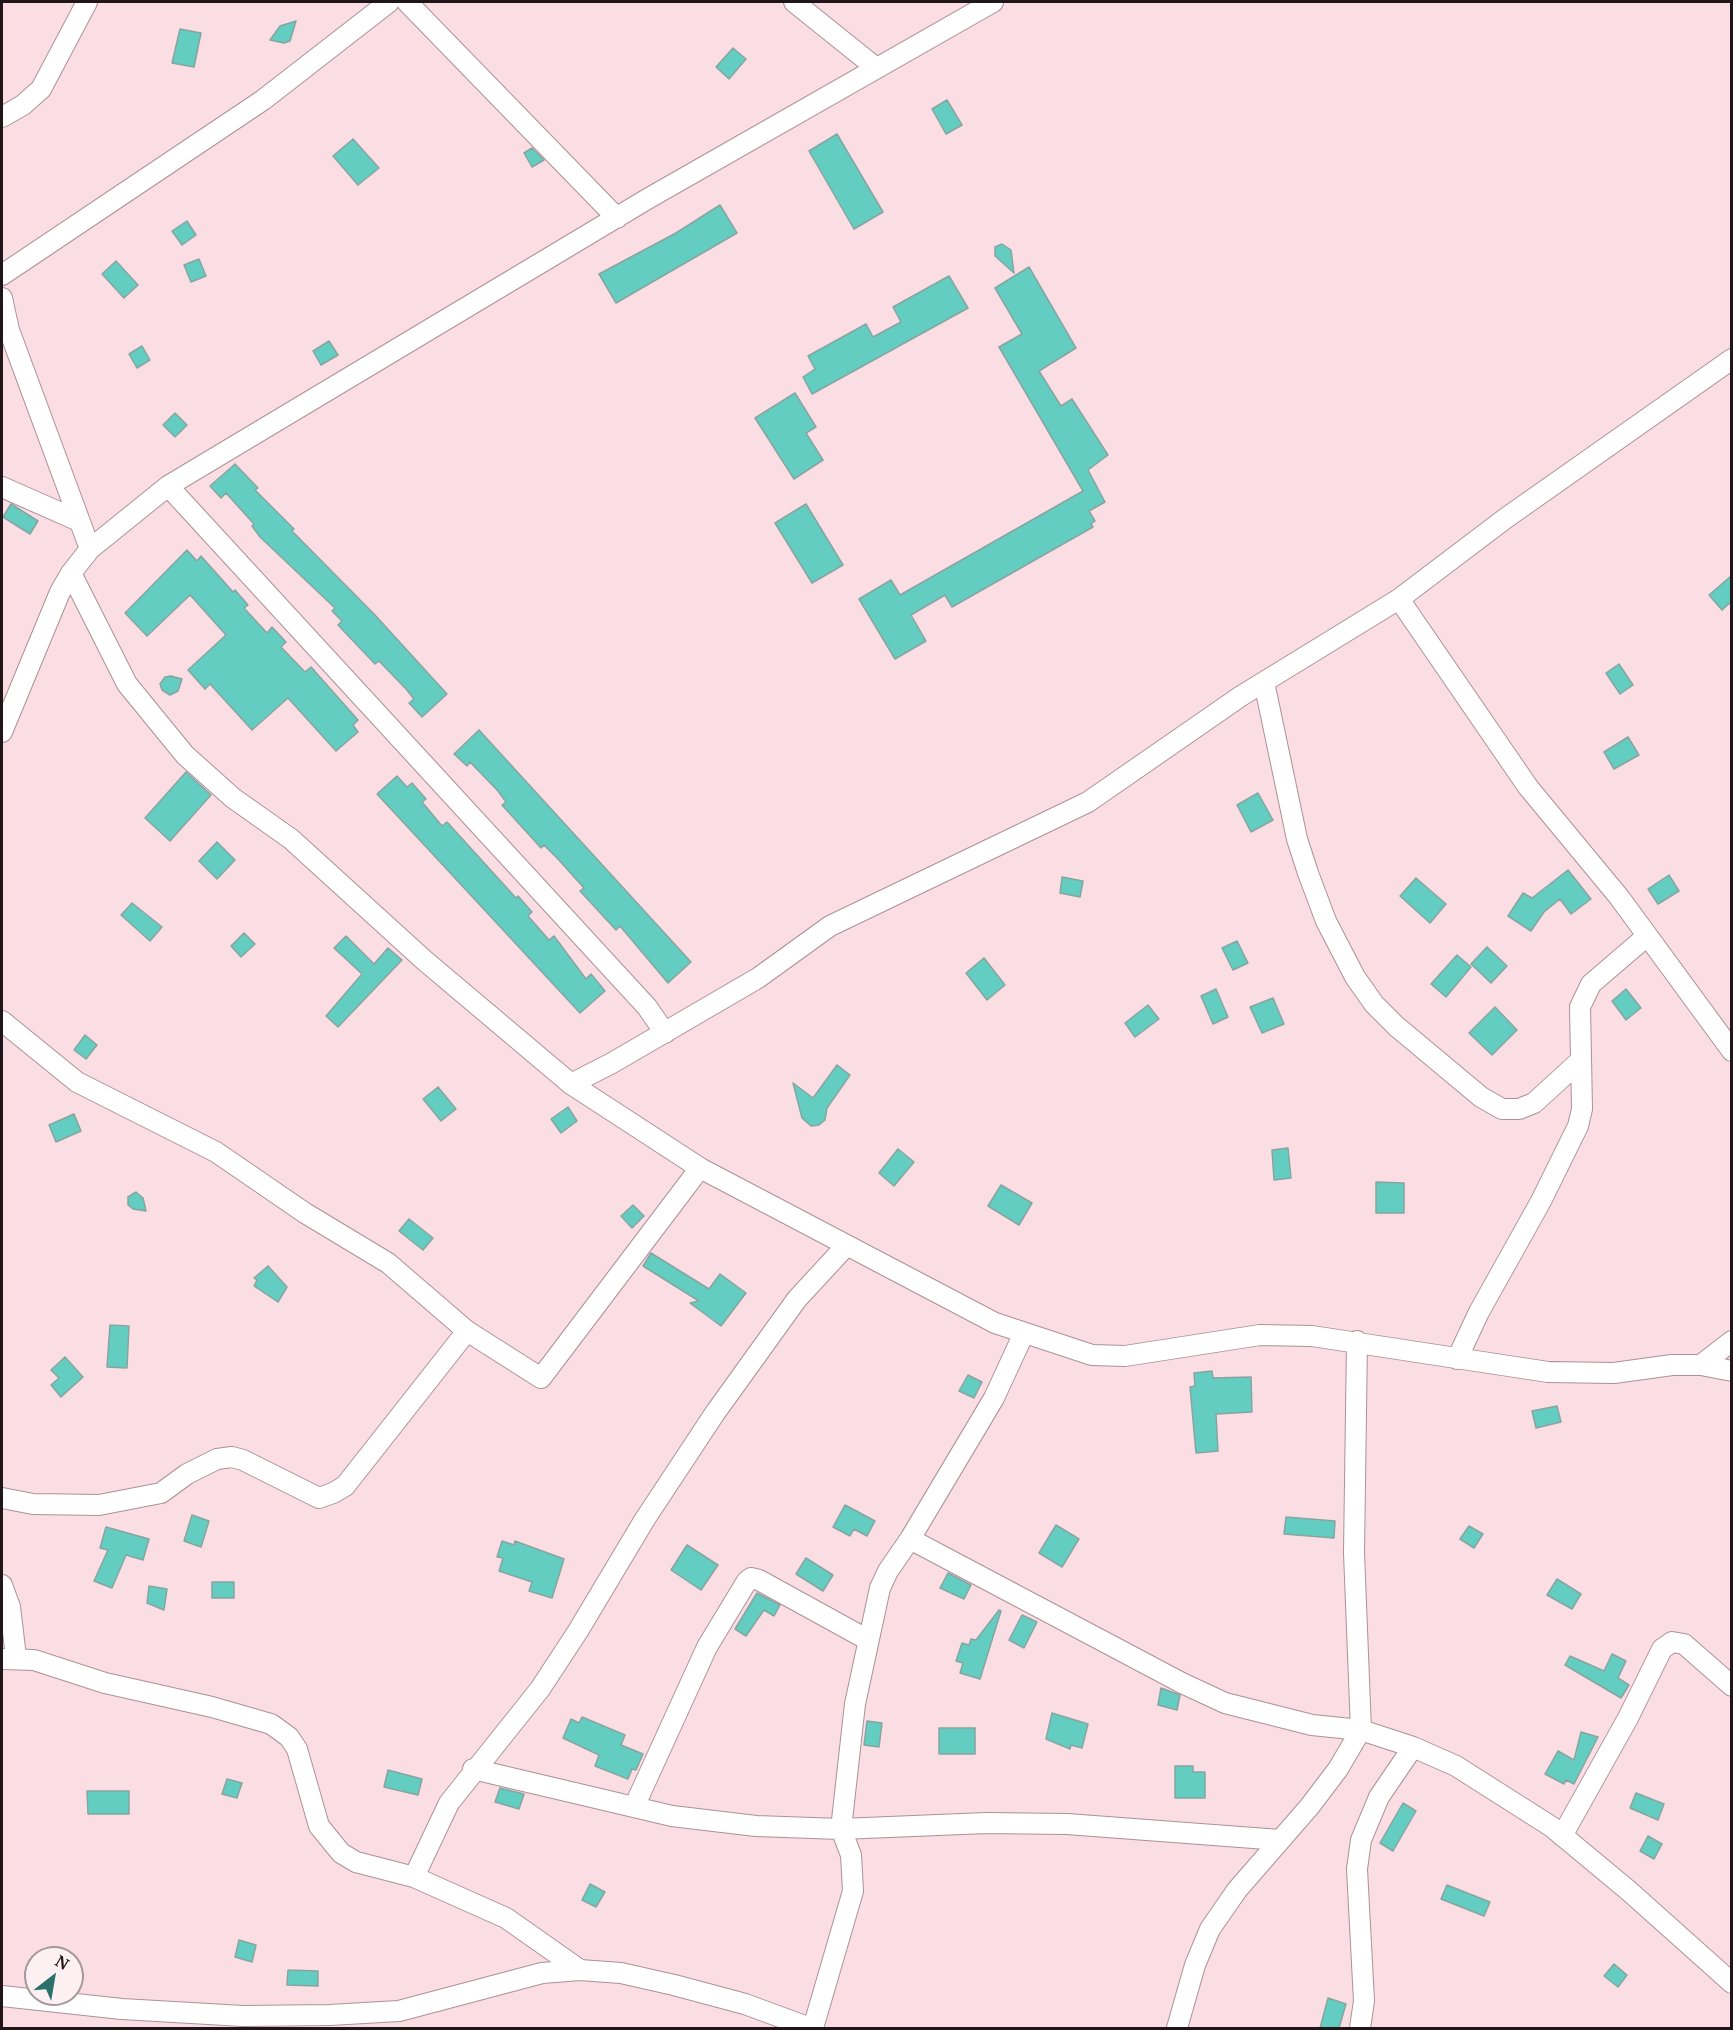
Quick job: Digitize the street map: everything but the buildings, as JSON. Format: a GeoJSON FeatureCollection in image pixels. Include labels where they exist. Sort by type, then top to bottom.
{"type":"FeatureCollection","features":[{"type":"Feature","properties":{"kind":"street"},"geometry":{"type":"LineString","coordinates":[[2,117],[23,105],[41,89],[87,2]]}},
{"type":"Feature","properties":{"kind":"street"},"geometry":{"type":"LineString","coordinates":[[2,275],[263,100],[389,2]]}},
{"type":"Feature","properties":{"kind":"street"},"geometry":{"type":"LineString","coordinates":[[407,2],[617,218]]}},
{"type":"Feature","properties":{"kind":"street"},"geometry":{"type":"LineString","coordinates":[[794,2],[875,67]]}},
{"type":"Feature","properties":{"kind":"street"},"geometry":{"type":"LineString","coordinates":[[2,732],[60,592],[71,573],[90,549],[168,486],[617,218],[875,67],[993,2]]}},
{"type":"Feature","properties":{"kind":"street"},"geometry":{"type":"LineString","coordinates":[[2,298],[9,330],[90,549]]}},
{"type":"Feature","properties":{"kind":"street"},"geometry":{"type":"LineString","coordinates":[[571,1084],[665,1033],[758,978],[830,926],[1088,802],[1263,682],[1399,599],[1506,518],[1731,359]]}},
{"type":"Feature","properties":{"kind":"street"},"geometry":{"type":"LineString","coordinates":[[168,486],[647,1007],[665,1033]]}},
{"type":"Feature","properties":{"kind":"street"},"geometry":{"type":"LineString","coordinates":[[2,487],[79,521]]}},
{"type":"Feature","properties":{"kind":"street"},"geometry":{"type":"LineString","coordinates":[[71,573],[128,684],[185,755],[233,798],[291,839],[424,960],[571,1084],[700,1168],[944,1298],[1024,1333],[1092,1356],[1125,1356],[1260,1335],[1312,1336],[1357,1341],[1457,1359],[1581,1374],[1701,1365],[1731,1371]]}},
{"type":"Feature","properties":{"kind":"street"},"geometry":{"type":"LineString","coordinates":[[1399,599],[1527,786],[1619,897],[1731,1051]]}},
{"type":"Feature","properties":{"kind":"street"},"geometry":{"type":"LineString","coordinates":[[1263,682],[1297,839],[1308,873],[1326,921],[1355,977],[1374,1004],[1396,1026],[1481,1096],[1502,1109],[1519,1108],[1534,1102],[1581,1060]]}},
{"type":"Feature","properties":{"kind":"street"},"geometry":{"type":"LineString","coordinates":[[1457,1359],[1479,1312],[1541,1201],[1578,1126],[1582,1109],[1580,1007],[1591,984],[1647,936]]}},
{"type":"Feature","properties":{"kind":"street"},"geometry":{"type":"LineString","coordinates":[[2,1021],[76,1082],[216,1152],[305,1213],[388,1263],[467,1331],[537,1377],[545,1375],[700,1168]]}},
{"type":"Feature","properties":{"kind":"street"},"geometry":{"type":"LineString","coordinates":[[414,1877],[449,1803],[540,1689],[578,1631],[645,1519],[753,1357],[797,1299],[846,1246]]}},
{"type":"Feature","properties":{"kind":"street"},"geometry":{"type":"LineString","coordinates":[[2,1498],[33,1504],[99,1505],[161,1493],[187,1474],[217,1459],[232,1457],[243,1460],[319,1498],[333,1493],[345,1486],[467,1331]]}},
{"type":"Feature","properties":{"kind":"street"},"geometry":{"type":"LineString","coordinates":[[2,1996],[122,2009],[243,2016],[330,2015],[399,2011],[542,1973],[580,1970],[621,1973],[684,1987],[745,2004],[812,2028],[853,1892],[850,1855],[841,1829],[855,1704],[880,1588],[888,1571],[910,1539],[994,1398],[1024,1333]]}},
{"type":"Feature","properties":{"kind":"street"},"geometry":{"type":"LineString","coordinates":[[1177,2028],[1195,1965],[1210,1929],[1237,1890],[1331,1778],[1361,1731],[1354,1552],[1357,1341]]}},
{"type":"Feature","properties":{"kind":"street"},"geometry":{"type":"LineString","coordinates":[[1701,1365],[1731,1341]]}},
{"type":"Feature","properties":{"kind":"street"},"geometry":{"type":"LineString","coordinates":[[910,1539],[1182,1683],[1225,1703],[1312,1725],[1361,1731],[1413,1747],[1456,1766],[1562,1836],[1731,1983]]}},
{"type":"Feature","properties":{"kind":"street"},"geometry":{"type":"LineString","coordinates":[[634,1807],[707,1647],[751,1578],[759,1580],[868,1640]]}},
{"type":"Feature","properties":{"kind":"street"},"geometry":{"type":"LineString","coordinates":[[2,1585],[10,1606],[8,1658],[34,1660],[105,1683],[212,1707],[271,1724],[289,1737],[297,1749],[319,1826],[341,1853],[356,1862],[414,1877],[506,1918],[580,1970]]}},
{"type":"Feature","properties":{"kind":"street"},"geometry":{"type":"LineString","coordinates":[[1562,1836],[1628,1718],[1662,1649],[1672,1642],[1684,1644],[1731,1686]]}},
{"type":"Feature","properties":{"kind":"street"},"geometry":{"type":"LineString","coordinates":[[1360,2028],[1364,2001],[1357,1869],[1361,1840],[1378,1797],[1413,1747]]}},
{"type":"Feature","properties":{"kind":"street"},"geometry":{"type":"LineString","coordinates":[[474,1769],[672,1816],[716,1822],[841,1829],[986,1823],[1067,1824],[1280,1840]]}}]}
